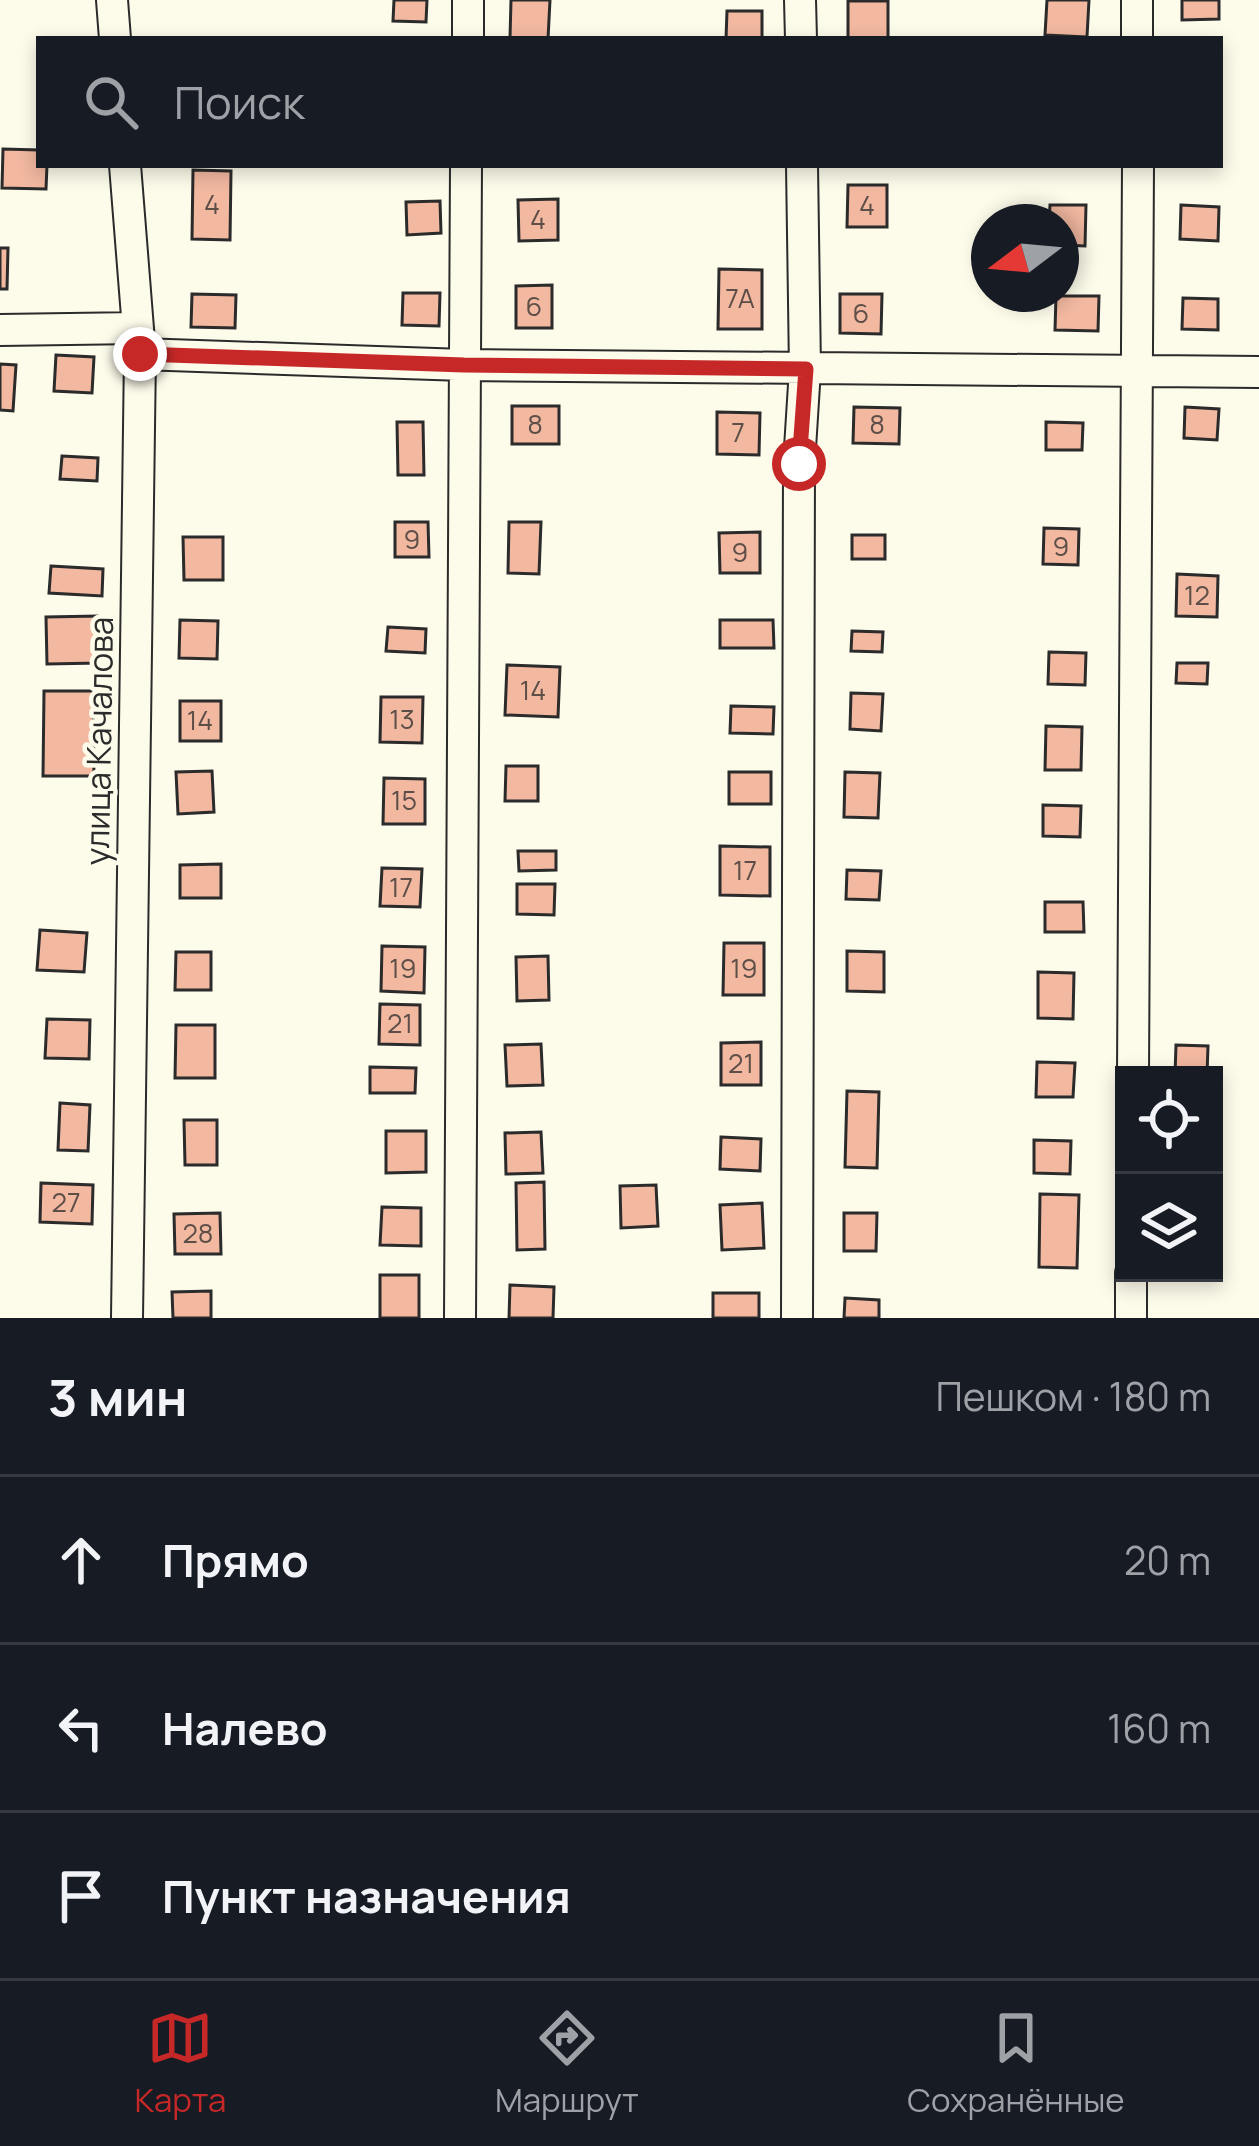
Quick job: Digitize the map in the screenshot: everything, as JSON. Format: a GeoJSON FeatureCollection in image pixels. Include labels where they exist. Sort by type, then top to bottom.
{"type":"FeatureCollection","features":[{"type":"Feature","properties":{"kind":"street"},"geometry":{"type":"LineString","coordinates":[[112,0],[115,36]]}},
{"type":"Feature","properties":{"kind":"street"},"geometry":{"type":"LineString","coordinates":[[467,36],[468,0]]}},
{"type":"Feature","properties":{"kind":"street"},"geometry":{"type":"LineString","coordinates":[[800,0],[801,36]]}},
{"type":"Feature","properties":{"kind":"street"},"geometry":{"type":"LineString","coordinates":[[1137,0],[1137,36]]}},
{"type":"Feature","properties":{"kind":"street","name":"улица Качалова"},"geometry":{"type":"LineString","coordinates":[[125,168],[139,341],[127,1318]]}},
{"type":"Feature","properties":{"kind":"street"},"geometry":{"type":"LineString","coordinates":[[460,1318],[466,168]]}},
{"type":"Feature","properties":{"kind":"street"},"geometry":{"type":"LineString","coordinates":[[797,1318],[799,464],[806,369],[802,168]]}},
{"type":"Feature","properties":{"kind":"street"},"geometry":{"type":"LineString","coordinates":[[1133,1066],[1138,168]]}},
{"type":"Feature","properties":{"kind":"street"},"geometry":{"type":"LineString","coordinates":[[0,330],[464,365],[1259,372]]}},
{"type":"Feature","properties":{"kind":"street"},"geometry":{"type":"LineString","coordinates":[[1131,1282],[1131,1318]]}},
{"type":"Feature","properties":{"kind":"building"},"geometry":{"type":"Polygon","coordinates":[[[394,0],[427,0],[426,22],[393,21],[394,0]]]}},
{"type":"Feature","properties":{"kind":"building"},"geometry":{"type":"Polygon","coordinates":[[[511,0],[550,0],[548,36],[510,36],[511,0]]]}},
{"type":"Feature","properties":{"kind":"building"},"geometry":{"type":"Polygon","coordinates":[[[1047,0],[1089,0],[1087,36],[1045,35],[1047,0]]]}},
{"type":"Feature","properties":{"kind":"building"},"geometry":{"type":"Polygon","coordinates":[[[1182,0],[1219,0],[1219,19],[1182,20],[1182,0]]]}},
{"type":"Feature","properties":{"kind":"building"},"geometry":{"type":"Polygon","coordinates":[[[848,1],[888,1],[888,36],[848,36],[848,1]]]}},
{"type":"Feature","properties":{"kind":"building"},"geometry":{"type":"Polygon","coordinates":[[[727,11],[762,11],[762,36],[726,36],[727,11]]]}},
{"type":"Feature","properties":{"kind":"building"},"geometry":{"type":"Polygon","coordinates":[[[3,149],[36,150],[36,168],[47,168],[46,189],[2,188],[3,149]]]}},
{"type":"Feature","properties":{"kind":"building"},"geometry":{"type":"Polygon","coordinates":[[[193,170],[231,171],[230,240],[192,239],[193,170]]]}},
{"type":"Feature","properties":{"kind":"building"},"geometry":{"type":"Polygon","coordinates":[[[848,185],[887,185],[887,227],[847,227],[848,185]]]}},
{"type":"Feature","properties":{"kind":"building"},"geometry":{"type":"Polygon","coordinates":[[[558,199],[558,240],[519,241],[518,200],[558,199]]]}},
{"type":"Feature","properties":{"kind":"building"},"geometry":{"type":"Polygon","coordinates":[[[440,201],[441,233],[407,235],[406,202],[440,201]]]}},
{"type":"Feature","properties":{"kind":"building"},"geometry":{"type":"Polygon","coordinates":[[[1079,205],[1086,205],[1085,246],[1079,246],[1079,205]]]}},
{"type":"Feature","properties":{"kind":"building"},"geometry":{"type":"Polygon","coordinates":[[[1181,205],[1219,207],[1218,241],[1180,239],[1181,205]]]}},
{"type":"Feature","properties":{"kind":"building"},"geometry":{"type":"Polygon","coordinates":[[[0,248],[8,248],[7,289],[0,289],[0,248]]]}},
{"type":"Feature","properties":{"kind":"building"},"geometry":{"type":"Polygon","coordinates":[[[719,269],[762,270],[762,329],[718,329],[719,269]]]}},
{"type":"Feature","properties":{"kind":"building"},"geometry":{"type":"Polygon","coordinates":[[[552,285],[552,328],[516,328],[516,286],[552,285]]]}},
{"type":"Feature","properties":{"kind":"building"},"geometry":{"type":"Polygon","coordinates":[[[403,293],[440,293],[439,326],[402,325],[403,293]]]}},
{"type":"Feature","properties":{"kind":"building"},"geometry":{"type":"Polygon","coordinates":[[[192,294],[236,295],[235,328],[191,327],[192,294]]]}},
{"type":"Feature","properties":{"kind":"building"},"geometry":{"type":"Polygon","coordinates":[[[840,294],[882,294],[881,334],[840,333],[840,294]]]}},
{"type":"Feature","properties":{"kind":"building"},"geometry":{"type":"Polygon","coordinates":[[[1079,296],[1099,296],[1098,331],[1055,330],[1056,312],[1079,312],[1079,296]]]}},
{"type":"Feature","properties":{"kind":"building"},"geometry":{"type":"Polygon","coordinates":[[[1183,298],[1218,299],[1218,330],[1182,329],[1183,298]]]}},
{"type":"Feature","properties":{"kind":"building"},"geometry":{"type":"Polygon","coordinates":[[[56,355],[94,357],[92,393],[54,391],[56,355]]]}},
{"type":"Feature","properties":{"kind":"building"},"geometry":{"type":"Polygon","coordinates":[[[0,364],[16,365],[13,411],[0,410],[0,364]]]}},
{"type":"Feature","properties":{"kind":"building"},"geometry":{"type":"Polygon","coordinates":[[[512,406],[559,406],[559,444],[512,444],[512,406]]]}},
{"type":"Feature","properties":{"kind":"building"},"geometry":{"type":"Polygon","coordinates":[[[854,407],[900,408],[899,444],[853,443],[854,407]]]}},
{"type":"Feature","properties":{"kind":"building"},"geometry":{"type":"Polygon","coordinates":[[[1185,407],[1219,409],[1217,440],[1184,438],[1185,407]]]}},
{"type":"Feature","properties":{"kind":"building"},"geometry":{"type":"Polygon","coordinates":[[[717,412],[760,413],[759,455],[717,454],[717,412]]]}},
{"type":"Feature","properties":{"kind":"building"},"geometry":{"type":"Polygon","coordinates":[[[397,422],[423,422],[424,475],[398,475],[397,422]]]}},
{"type":"Feature","properties":{"kind":"building"},"geometry":{"type":"Polygon","coordinates":[[[1046,422],[1083,423],[1082,450],[1046,450],[1046,422]]]}},
{"type":"Feature","properties":{"kind":"building"},"geometry":{"type":"Polygon","coordinates":[[[62,456],[98,458],[97,481],[60,479],[62,456]]]}},
{"type":"Feature","properties":{"kind":"building"},"geometry":{"type":"Polygon","coordinates":[[[395,522],[428,522],[429,557],[395,557],[395,522]]]}},
{"type":"Feature","properties":{"kind":"building"},"geometry":{"type":"Polygon","coordinates":[[[509,522],[541,522],[539,574],[508,573],[509,522]]]}},
{"type":"Feature","properties":{"kind":"building"},"geometry":{"type":"Polygon","coordinates":[[[1044,528],[1079,529],[1078,565],[1043,564],[1044,528]]]}},
{"type":"Feature","properties":{"kind":"building"},"geometry":{"type":"Polygon","coordinates":[[[760,532],[760,573],[720,573],[719,533],[760,532]]]}},
{"type":"Feature","properties":{"kind":"building"},"geometry":{"type":"Polygon","coordinates":[[[852,535],[885,535],[885,559],[852,559],[852,535]]]}},
{"type":"Feature","properties":{"kind":"building"},"geometry":{"type":"Polygon","coordinates":[[[183,537],[223,537],[223,580],[184,580],[183,537]]]}},
{"type":"Feature","properties":{"kind":"building"},"geometry":{"type":"Polygon","coordinates":[[[51,566],[103,569],[102,596],[49,593],[51,566]]]}},
{"type":"Feature","properties":{"kind":"building"},"geometry":{"type":"Polygon","coordinates":[[[1177,574],[1218,576],[1217,617],[1176,616],[1177,574]]]}},
{"type":"Feature","properties":{"kind":"building"},"geometry":{"type":"Polygon","coordinates":[[[98,616],[99,663],[47,664],[46,617],[98,616]]]}},
{"type":"Feature","properties":{"kind":"building"},"geometry":{"type":"Polygon","coordinates":[[[180,620],[218,621],[217,659],[179,658],[180,620]]]}},
{"type":"Feature","properties":{"kind":"building"},"geometry":{"type":"Polygon","coordinates":[[[720,620],[773,620],[774,648],[720,648],[720,620]]]}},
{"type":"Feature","properties":{"kind":"building"},"geometry":{"type":"Polygon","coordinates":[[[388,627],[426,629],[425,653],[386,651],[388,627]]]}},
{"type":"Feature","properties":{"kind":"building"},"geometry":{"type":"Polygon","coordinates":[[[852,631],[883,632],[882,652],[851,651],[852,631]]]}},
{"type":"Feature","properties":{"kind":"building"},"geometry":{"type":"Polygon","coordinates":[[[1049,652],[1086,653],[1085,685],[1048,684],[1049,652]]]}},
{"type":"Feature","properties":{"kind":"building"},"geometry":{"type":"Polygon","coordinates":[[[1177,663],[1208,663],[1207,684],[1176,683],[1177,663]]]}},
{"type":"Feature","properties":{"kind":"building"},"geometry":{"type":"Polygon","coordinates":[[[507,665],[560,667],[558,717],[505,715],[507,665]]]}},
{"type":"Feature","properties":{"kind":"building"},"geometry":{"type":"Polygon","coordinates":[[[44,691],[93,691],[94,776],[43,776],[44,691]]]}},
{"type":"Feature","properties":{"kind":"building"},"geometry":{"type":"Polygon","coordinates":[[[851,693],[883,694],[881,731],[850,729],[851,693]]]}},
{"type":"Feature","properties":{"kind":"building"},"geometry":{"type":"Polygon","coordinates":[[[381,697],[423,697],[422,743],[380,742],[381,697]]]}},
{"type":"Feature","properties":{"kind":"building"},"geometry":{"type":"Polygon","coordinates":[[[180,701],[221,701],[221,741],[180,741],[180,701]]]}},
{"type":"Feature","properties":{"kind":"building"},"geometry":{"type":"Polygon","coordinates":[[[731,706],[774,707],[773,734],[730,733],[731,706]]]}},
{"type":"Feature","properties":{"kind":"building"},"geometry":{"type":"Polygon","coordinates":[[[1046,726],[1082,727],[1081,770],[1045,770],[1046,726]]]}},
{"type":"Feature","properties":{"kind":"building"},"geometry":{"type":"Polygon","coordinates":[[[506,766],[538,766],[538,801],[505,801],[506,766]]]}},
{"type":"Feature","properties":{"kind":"building"},"geometry":{"type":"Polygon","coordinates":[[[212,771],[214,812],[178,814],[176,772],[212,771]]]}},
{"type":"Feature","properties":{"kind":"building"},"geometry":{"type":"Polygon","coordinates":[[[729,772],[771,772],[771,804],[729,804],[729,772]]]}},
{"type":"Feature","properties":{"kind":"building"},"geometry":{"type":"Polygon","coordinates":[[[845,772],[880,773],[878,818],[844,817],[845,772]]]}},
{"type":"Feature","properties":{"kind":"building"},"geometry":{"type":"Polygon","coordinates":[[[384,778],[425,779],[425,824],[383,824],[384,778]]]}},
{"type":"Feature","properties":{"kind":"building"},"geometry":{"type":"Polygon","coordinates":[[[1043,805],[1081,806],[1080,837],[1043,836],[1043,805]]]}},
{"type":"Feature","properties":{"kind":"building"},"geometry":{"type":"Polygon","coordinates":[[[720,846],[770,847],[770,896],[720,895],[720,846]]]}},
{"type":"Feature","properties":{"kind":"building"},"geometry":{"type":"Polygon","coordinates":[[[518,851],[556,851],[556,870],[519,871],[518,851]]]}},
{"type":"Feature","properties":{"kind":"building"},"geometry":{"type":"Polygon","coordinates":[[[221,864],[221,898],[180,898],[180,865],[221,864]]]}},
{"type":"Feature","properties":{"kind":"building"},"geometry":{"type":"Polygon","coordinates":[[[382,868],[422,869],[420,907],[380,906],[382,868]]]}},
{"type":"Feature","properties":{"kind":"building"},"geometry":{"type":"Polygon","coordinates":[[[847,870],[881,871],[879,900],[846,899],[847,870]]]}},
{"type":"Feature","properties":{"kind":"building"},"geometry":{"type":"Polygon","coordinates":[[[517,884],[555,884],[554,915],[517,914],[517,884]]]}},
{"type":"Feature","properties":{"kind":"building"},"geometry":{"type":"Polygon","coordinates":[[[1045,902],[1083,902],[1084,932],[1045,932],[1045,902]]]}},
{"type":"Feature","properties":{"kind":"building"},"geometry":{"type":"Polygon","coordinates":[[[40,930],[87,933],[84,972],[37,970],[40,930]]]}},
{"type":"Feature","properties":{"kind":"building"},"geometry":{"type":"Polygon","coordinates":[[[724,943],[764,943],[764,995],[723,995],[724,943]]]}},
{"type":"Feature","properties":{"kind":"building"},"geometry":{"type":"Polygon","coordinates":[[[382,946],[425,947],[424,993],[381,991],[382,946]]]}},
{"type":"Feature","properties":{"kind":"building"},"geometry":{"type":"Polygon","coordinates":[[[847,951],[884,952],[884,992],[847,991],[847,951]]]}},
{"type":"Feature","properties":{"kind":"building"},"geometry":{"type":"Polygon","coordinates":[[[176,952],[211,952],[211,990],[175,990],[176,952]]]}},
{"type":"Feature","properties":{"kind":"building"},"geometry":{"type":"Polygon","coordinates":[[[548,956],[549,1000],[517,1001],[516,957],[548,956]]]}},
{"type":"Feature","properties":{"kind":"building"},"geometry":{"type":"Polygon","coordinates":[[[1038,972],[1074,973],[1073,1019],[1038,1018],[1038,972]]]}},
{"type":"Feature","properties":{"kind":"building"},"geometry":{"type":"Polygon","coordinates":[[[380,1004],[420,1005],[420,1045],[379,1044],[380,1004]]]}},
{"type":"Feature","properties":{"kind":"building"},"geometry":{"type":"Polygon","coordinates":[[[47,1019],[90,1020],[89,1059],[45,1058],[47,1019]]]}},
{"type":"Feature","properties":{"kind":"building"},"geometry":{"type":"Polygon","coordinates":[[[176,1025],[215,1025],[215,1078],[175,1078],[176,1025]]]}},
{"type":"Feature","properties":{"kind":"building"},"geometry":{"type":"Polygon","coordinates":[[[761,1042],[761,1085],[721,1085],[721,1043],[761,1042]]]}},
{"type":"Feature","properties":{"kind":"building"},"geometry":{"type":"Polygon","coordinates":[[[541,1044],[543,1085],[507,1086],[505,1045],[541,1044]]]}},
{"type":"Feature","properties":{"kind":"building"},"geometry":{"type":"Polygon","coordinates":[[[1176,1045],[1208,1046],[1207,1066],[1175,1066],[1176,1045]]]}},
{"type":"Feature","properties":{"kind":"building"},"geometry":{"type":"Polygon","coordinates":[[[1037,1062],[1075,1063],[1073,1097],[1036,1097],[1037,1062]]]}},
{"type":"Feature","properties":{"kind":"building"},"geometry":{"type":"Polygon","coordinates":[[[370,1067],[416,1068],[415,1093],[370,1093],[370,1067]]]}},
{"type":"Feature","properties":{"kind":"building"},"geometry":{"type":"Polygon","coordinates":[[[847,1091],[879,1092],[877,1168],[845,1167],[847,1091]]]}},
{"type":"Feature","properties":{"kind":"building"},"geometry":{"type":"Polygon","coordinates":[[[60,1103],[90,1105],[88,1151],[58,1150],[60,1103]]]}},
{"type":"Feature","properties":{"kind":"building"},"geometry":{"type":"Polygon","coordinates":[[[184,1120],[217,1120],[217,1165],[185,1165],[184,1120]]]}},
{"type":"Feature","properties":{"kind":"building"},"geometry":{"type":"Polygon","coordinates":[[[386,1131],[426,1131],[426,1172],[386,1173],[386,1131]]]}},
{"type":"Feature","properties":{"kind":"building"},"geometry":{"type":"Polygon","coordinates":[[[541,1132],[543,1173],[506,1174],[505,1133],[541,1132]]]}},
{"type":"Feature","properties":{"kind":"building"},"geometry":{"type":"Polygon","coordinates":[[[721,1137],[761,1139],[760,1171],[720,1169],[721,1137]]]}},
{"type":"Feature","properties":{"kind":"building"},"geometry":{"type":"Polygon","coordinates":[[[1034,1140],[1071,1141],[1070,1174],[1034,1173],[1034,1140]]]}},
{"type":"Feature","properties":{"kind":"building"},"geometry":{"type":"Polygon","coordinates":[[[544,1182],[545,1249],[517,1250],[516,1183],[544,1182]]]}},
{"type":"Feature","properties":{"kind":"building"},"geometry":{"type":"Polygon","coordinates":[[[41,1183],[93,1185],[92,1224],[40,1222],[41,1183]]]}},
{"type":"Feature","properties":{"kind":"building"},"geometry":{"type":"Polygon","coordinates":[[[656,1185],[658,1226],[621,1228],[620,1186],[656,1185]]]}},
{"type":"Feature","properties":{"kind":"building"},"geometry":{"type":"Polygon","coordinates":[[[1040,1194],[1079,1195],[1077,1268],[1039,1267],[1040,1194]]]}},
{"type":"Feature","properties":{"kind":"building"},"geometry":{"type":"Polygon","coordinates":[[[762,1203],[764,1248],[722,1250],[720,1205],[762,1203]]]}},
{"type":"Feature","properties":{"kind":"building"},"geometry":{"type":"Polygon","coordinates":[[[382,1207],[421,1208],[421,1246],[380,1245],[382,1207]]]}},
{"type":"Feature","properties":{"kind":"building"},"geometry":{"type":"Polygon","coordinates":[[[220,1213],[221,1254],[175,1254],[174,1214],[220,1213]]]}},
{"type":"Feature","properties":{"kind":"building"},"geometry":{"type":"Polygon","coordinates":[[[844,1213],[877,1213],[876,1251],[844,1251],[844,1213]]]}},
{"type":"Feature","properties":{"kind":"building"},"geometry":{"type":"Polygon","coordinates":[[[380,1275],[419,1275],[419,1318],[380,1318],[380,1275]]]}},
{"type":"Feature","properties":{"kind":"building"},"geometry":{"type":"Polygon","coordinates":[[[510,1285],[554,1287],[553,1318],[509,1318],[510,1285]]]}},
{"type":"Feature","properties":{"kind":"building"},"geometry":{"type":"Polygon","coordinates":[[[211,1291],[211,1318],[173,1318],[172,1292],[211,1291]]]}},
{"type":"Feature","properties":{"kind":"building"},"geometry":{"type":"Polygon","coordinates":[[[713,1293],[759,1293],[759,1318],[713,1318],[713,1293]]]}},
{"type":"Feature","properties":{"kind":"building"},"geometry":{"type":"Polygon","coordinates":[[[845,1298],[879,1300],[879,1318],[844,1318],[845,1298]]]}},
{"type":"Feature","properties":{"kind":"route"},"geometry":{"type":"LineString","coordinates":[[140,354],[464,365],[806,369],[799,464]]}}]}
